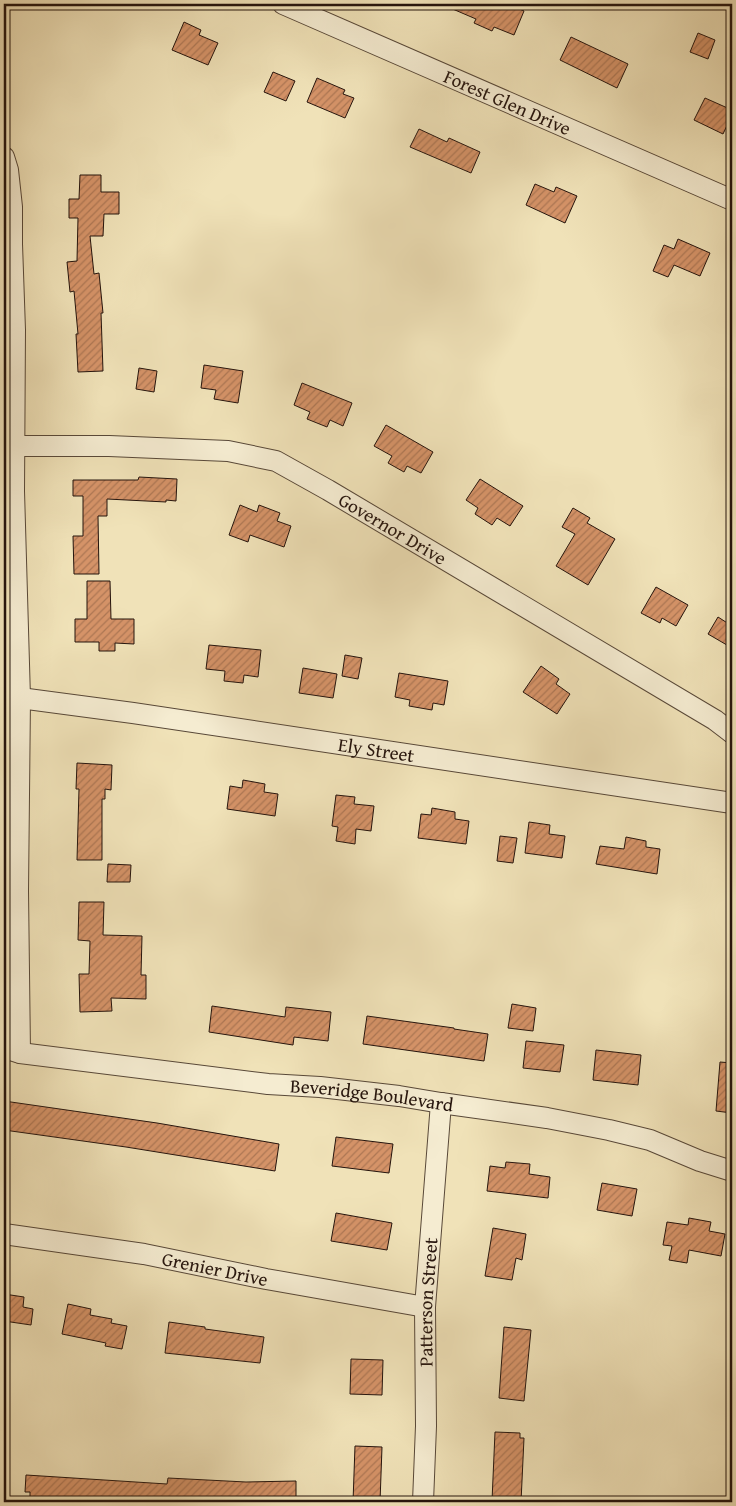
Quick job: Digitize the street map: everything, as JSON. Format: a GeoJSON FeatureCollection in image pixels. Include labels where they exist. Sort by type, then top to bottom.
{"type":"FeatureCollection","features":[{"type":"Feature","properties":{"kind":"street","name":"Forest Glen Drive"},"geometry":{"type":"LineString","coordinates":[[283,4],[732,200]]}},
{"type":"Feature","properties":{"kind":"street"},"geometry":{"type":"LineString","coordinates":[[4,157],[8,170],[12,207],[14,446],[20,698],[18,891],[12,1050]]}},
{"type":"Feature","properties":{"kind":"street","name":"Governor Drive"},"geometry":{"type":"LineString","coordinates":[[14,446],[109,446],[228,451],[276,462],[328,490],[480,579],[716,720],[732,733]]}},
{"type":"Feature","properties":{"kind":"street","name":"Ely Street"},"geometry":{"type":"LineString","coordinates":[[20,698],[143,714],[732,803]]}},
{"type":"Feature","properties":{"kind":"street","name":"Beveridge Boulevard"},"geometry":{"type":"LineString","coordinates":[[12,1050],[268,1084],[320,1087],[399,1096],[547,1118],[650,1140],[700,1161],[732,1171]]}},
{"type":"Feature","properties":{"kind":"street","name":"Patterson Street"},"geometry":{"type":"LineString","coordinates":[[423,1502],[426,1426],[425,1307],[441,1103]]}},
{"type":"Feature","properties":{"kind":"street","name":"Grenier Drive"},"geometry":{"type":"LineString","coordinates":[[4,1234],[144,1254],[266,1279],[425,1307]]}},
{"type":"Feature","properties":{"kind":"building"},"geometry":{"type":"Polygon","coordinates":[[[441,4],[509,4],[524,11],[514,35],[494,27],[492,31],[474,23],[476,19],[441,4]]]}},
{"type":"Feature","properties":{"kind":"building"},"geometry":{"type":"Polygon","coordinates":[[[184,22],[201,30],[199,35],[218,43],[208,65],[172,50],[184,22]]]}},
{"type":"Feature","properties":{"kind":"building"},"geometry":{"type":"Polygon","coordinates":[[[698,33],[715,40],[708,59],[690,52],[698,33]]]}},
{"type":"Feature","properties":{"kind":"building"},"geometry":{"type":"Polygon","coordinates":[[[571,37],[628,64],[617,88],[560,60],[571,37]]]}},
{"type":"Feature","properties":{"kind":"building"},"geometry":{"type":"Polygon","coordinates":[[[273,72],[295,81],[286,101],[264,92],[273,72]]]}},
{"type":"Feature","properties":{"kind":"building"},"geometry":{"type":"Polygon","coordinates":[[[317,78],[345,90],[343,94],[354,98],[345,118],[307,102],[317,78]]]}},
{"type":"Feature","properties":{"kind":"building"},"geometry":{"type":"Polygon","coordinates":[[[705,98],[732,110],[732,115],[723,134],[694,120],[705,98]]]}},
{"type":"Feature","properties":{"kind":"building"},"geometry":{"type":"Polygon","coordinates":[[[419,129],[447,142],[449,138],[480,152],[471,173],[410,147],[419,129]]]}},
{"type":"Feature","properties":{"kind":"building"},"geometry":{"type":"Polygon","coordinates":[[[80,175],[101,175],[101,192],[119,192],[119,214],[104,214],[103,236],[90,236],[94,274],[99,273],[103,313],[101,313],[103,371],[78,372],[76,334],[78,334],[74,291],[70,292],[67,262],[77,261],[78,218],[69,218],[69,199],[79,199],[80,175]]]}},
{"type":"Feature","properties":{"kind":"building"},"geometry":{"type":"Polygon","coordinates":[[[535,184],[554,192],[556,187],[577,196],[565,223],[526,205],[535,184]]]}},
{"type":"Feature","properties":{"kind":"building"},"geometry":{"type":"Polygon","coordinates":[[[678,239],[710,253],[700,276],[674,265],[668,277],[653,271],[664,245],[674,249],[678,239]]]}},
{"type":"Feature","properties":{"kind":"building"},"geometry":{"type":"Polygon","coordinates":[[[204,365],[243,371],[238,403],[214,399],[216,390],[201,388],[204,365]]]}},
{"type":"Feature","properties":{"kind":"building"},"geometry":{"type":"Polygon","coordinates":[[[139,368],[157,371],[154,392],[136,389],[139,368]]]}},
{"type":"Feature","properties":{"kind":"building"},"geometry":{"type":"Polygon","coordinates":[[[302,383],[352,403],[343,426],[330,420],[327,427],[307,419],[310,412],[294,405],[302,383]]]}},
{"type":"Feature","properties":{"kind":"building"},"geometry":{"type":"Polygon","coordinates":[[[386,425],[433,452],[421,473],[407,466],[404,472],[388,463],[392,456],[374,446],[386,425]]]}},
{"type":"Feature","properties":{"kind":"building"},"geometry":{"type":"Polygon","coordinates":[[[139,477],[177,479],[176,501],[107,499],[107,516],[98,516],[99,574],[74,574],[73,536],[83,536],[83,496],[73,496],[73,480],[138,480],[139,477]]]}},
{"type":"Feature","properties":{"kind":"building"},"geometry":{"type":"Polygon","coordinates":[[[480,479],[523,506],[510,526],[497,518],[492,525],[475,514],[478,508],[466,500],[480,479]]]}},
{"type":"Feature","properties":{"kind":"building"},"geometry":{"type":"Polygon","coordinates":[[[240,505],[257,512],[259,505],[280,513],[277,521],[291,526],[284,547],[250,535],[248,542],[229,535],[240,505]]]}},
{"type":"Feature","properties":{"kind":"building"},"geometry":{"type":"Polygon","coordinates":[[[573,508],[590,518],[587,523],[615,539],[588,585],[556,566],[575,534],[562,527],[573,508]]]}},
{"type":"Feature","properties":{"kind":"building"},"geometry":{"type":"Polygon","coordinates":[[[87,581],[110,581],[111,619],[134,619],[134,644],[115,643],[115,651],[99,651],[99,642],[75,642],[75,619],[87,619],[87,581]]]}},
{"type":"Feature","properties":{"kind":"building"},"geometry":{"type":"Polygon","coordinates":[[[656,587],[688,605],[676,626],[662,618],[660,623],[641,613],[656,587]]]}},
{"type":"Feature","properties":{"kind":"building"},"geometry":{"type":"Polygon","coordinates":[[[718,617],[732,626],[732,648],[708,634],[718,617]]]}},
{"type":"Feature","properties":{"kind":"building"},"geometry":{"type":"Polygon","coordinates":[[[209,645],[261,650],[258,677],[244,675],[243,683],[224,681],[225,671],[206,669],[209,645]]]}},
{"type":"Feature","properties":{"kind":"building"},"geometry":{"type":"Polygon","coordinates":[[[345,655],[362,658],[358,679],[342,676],[345,655]]]}},
{"type":"Feature","properties":{"kind":"building"},"geometry":{"type":"Polygon","coordinates":[[[541,666],[559,679],[556,684],[570,694],[557,714],[523,692],[541,666]]]}},
{"type":"Feature","properties":{"kind":"building"},"geometry":{"type":"Polygon","coordinates":[[[303,668],[337,674],[333,698],[299,693],[303,668]]]}},
{"type":"Feature","properties":{"kind":"building"},"geometry":{"type":"Polygon","coordinates":[[[399,673],[448,681],[444,705],[433,703],[432,710],[409,706],[410,700],[395,697],[399,673]]]}},
{"type":"Feature","properties":{"kind":"building"},"geometry":{"type":"Polygon","coordinates":[[[77,763],[112,765],[111,790],[105,789],[105,799],[102,799],[102,860],[77,860],[79,789],[76,789],[77,763]]]}},
{"type":"Feature","properties":{"kind":"building"},"geometry":{"type":"Polygon","coordinates":[[[243,780],[265,784],[264,792],[278,794],[275,816],[227,809],[230,786],[242,788],[243,780]]]}},
{"type":"Feature","properties":{"kind":"building"},"geometry":{"type":"Polygon","coordinates":[[[336,795],[355,797],[354,804],[374,806],[371,831],[356,829],[355,844],[336,841],[338,827],[332,826],[336,795]]]}},
{"type":"Feature","properties":{"kind":"building"},"geometry":{"type":"Polygon","coordinates":[[[432,808],[455,812],[455,819],[469,821],[466,844],[418,838],[421,814],[431,815],[432,808]]]}},
{"type":"Feature","properties":{"kind":"building"},"geometry":{"type":"Polygon","coordinates":[[[529,822],[550,825],[549,834],[565,836],[562,858],[525,853],[529,822]]]}},
{"type":"Feature","properties":{"kind":"building"},"geometry":{"type":"Polygon","coordinates":[[[500,836],[517,838],[513,863],[497,861],[500,836]]]}},
{"type":"Feature","properties":{"kind":"building"},"geometry":{"type":"Polygon","coordinates":[[[626,837],[646,841],[646,847],[660,849],[657,874],[596,864],[600,846],[624,849],[626,837]]]}},
{"type":"Feature","properties":{"kind":"building"},"geometry":{"type":"Polygon","coordinates":[[[108,864],[131,865],[130,882],[107,882],[108,864]]]}},
{"type":"Feature","properties":{"kind":"building"},"geometry":{"type":"Polygon","coordinates":[[[79,902],[104,902],[103,935],[142,936],[141,975],[146,975],[146,999],[111,998],[112,1011],[80,1012],[79,974],[89,974],[90,941],[78,940],[79,902]]]}},
{"type":"Feature","properties":{"kind":"building"},"geometry":{"type":"Polygon","coordinates":[[[512,1004],[536,1008],[533,1031],[508,1028],[512,1004]]]}},
{"type":"Feature","properties":{"kind":"building"},"geometry":{"type":"Polygon","coordinates":[[[212,1006],[285,1017],[286,1007],[331,1012],[328,1041],[294,1037],[293,1045],[209,1032],[212,1006]]]}},
{"type":"Feature","properties":{"kind":"building"},"geometry":{"type":"Polygon","coordinates":[[[367,1016],[488,1034],[484,1061],[363,1044],[367,1016]]]}},
{"type":"Feature","properties":{"kind":"building"},"geometry":{"type":"Polygon","coordinates":[[[526,1041],[564,1045],[560,1072],[523,1068],[526,1041]]]}},
{"type":"Feature","properties":{"kind":"building"},"geometry":{"type":"Polygon","coordinates":[[[596,1050],[641,1055],[638,1085],[593,1080],[596,1050]]]}},
{"type":"Feature","properties":{"kind":"building"},"geometry":{"type":"Polygon","coordinates":[[[720,1062],[732,1063],[732,1113],[716,1111],[720,1062]]]}},
{"type":"Feature","properties":{"kind":"building"},"geometry":{"type":"Polygon","coordinates":[[[4,1101],[157,1123],[279,1144],[275,1171],[4,1130],[4,1101]]]}},
{"type":"Feature","properties":{"kind":"building"},"geometry":{"type":"Polygon","coordinates":[[[336,1137],[393,1144],[389,1173],[332,1166],[336,1137]]]}},
{"type":"Feature","properties":{"kind":"building"},"geometry":{"type":"Polygon","coordinates":[[[506,1162],[530,1164],[529,1174],[550,1177],[548,1198],[487,1191],[490,1166],[505,1168],[506,1162]]]}},
{"type":"Feature","properties":{"kind":"building"},"geometry":{"type":"Polygon","coordinates":[[[602,1183],[637,1189],[632,1216],[597,1210],[602,1183]]]}},
{"type":"Feature","properties":{"kind":"building"},"geometry":{"type":"Polygon","coordinates":[[[336,1213],[392,1223],[387,1250],[331,1241],[336,1213]]]}},
{"type":"Feature","properties":{"kind":"building"},"geometry":{"type":"Polygon","coordinates":[[[689,1218],[711,1222],[709,1231],[725,1234],[721,1256],[689,1250],[687,1263],[669,1260],[672,1246],[663,1245],[667,1222],[688,1225],[689,1218]]]}},
{"type":"Feature","properties":{"kind":"building"},"geometry":{"type":"Polygon","coordinates":[[[493,1228],[526,1234],[522,1260],[516,1258],[512,1280],[485,1276],[493,1228]]]}},
{"type":"Feature","properties":{"kind":"building"},"geometry":{"type":"Polygon","coordinates":[[[4,1294],[24,1297],[23,1307],[33,1309],[31,1325],[4,1321],[4,1294]]]}},
{"type":"Feature","properties":{"kind":"building"},"geometry":{"type":"Polygon","coordinates":[[[68,1304],[91,1309],[90,1315],[112,1319],[111,1323],[127,1326],[122,1349],[105,1346],[106,1343],[62,1334],[68,1304]]]}},
{"type":"Feature","properties":{"kind":"building"},"geometry":{"type":"Polygon","coordinates":[[[169,1322],[264,1337],[260,1363],[165,1353],[169,1322]]]}},
{"type":"Feature","properties":{"kind":"building"},"geometry":{"type":"Polygon","coordinates":[[[504,1327],[531,1330],[524,1401],[499,1398],[504,1327]]]}},
{"type":"Feature","properties":{"kind":"building"},"geometry":{"type":"Polygon","coordinates":[[[351,1359],[383,1360],[382,1395],[350,1394],[351,1359]]]}},
{"type":"Feature","properties":{"kind":"building"},"geometry":{"type":"Polygon","coordinates":[[[495,1432],[520,1433],[520,1438],[524,1438],[521,1502],[492,1501],[495,1432]]]}},
{"type":"Feature","properties":{"kind":"building"},"geometry":{"type":"Polygon","coordinates":[[[355,1446],[382,1447],[380,1502],[353,1502],[355,1446]]]}},
{"type":"Feature","properties":{"kind":"building"},"geometry":{"type":"Polygon","coordinates":[[[26,1475],[167,1484],[168,1478],[246,1482],[296,1481],[296,1502],[30,1502],[30,1492],[25,1492],[26,1475]]]}}]}
